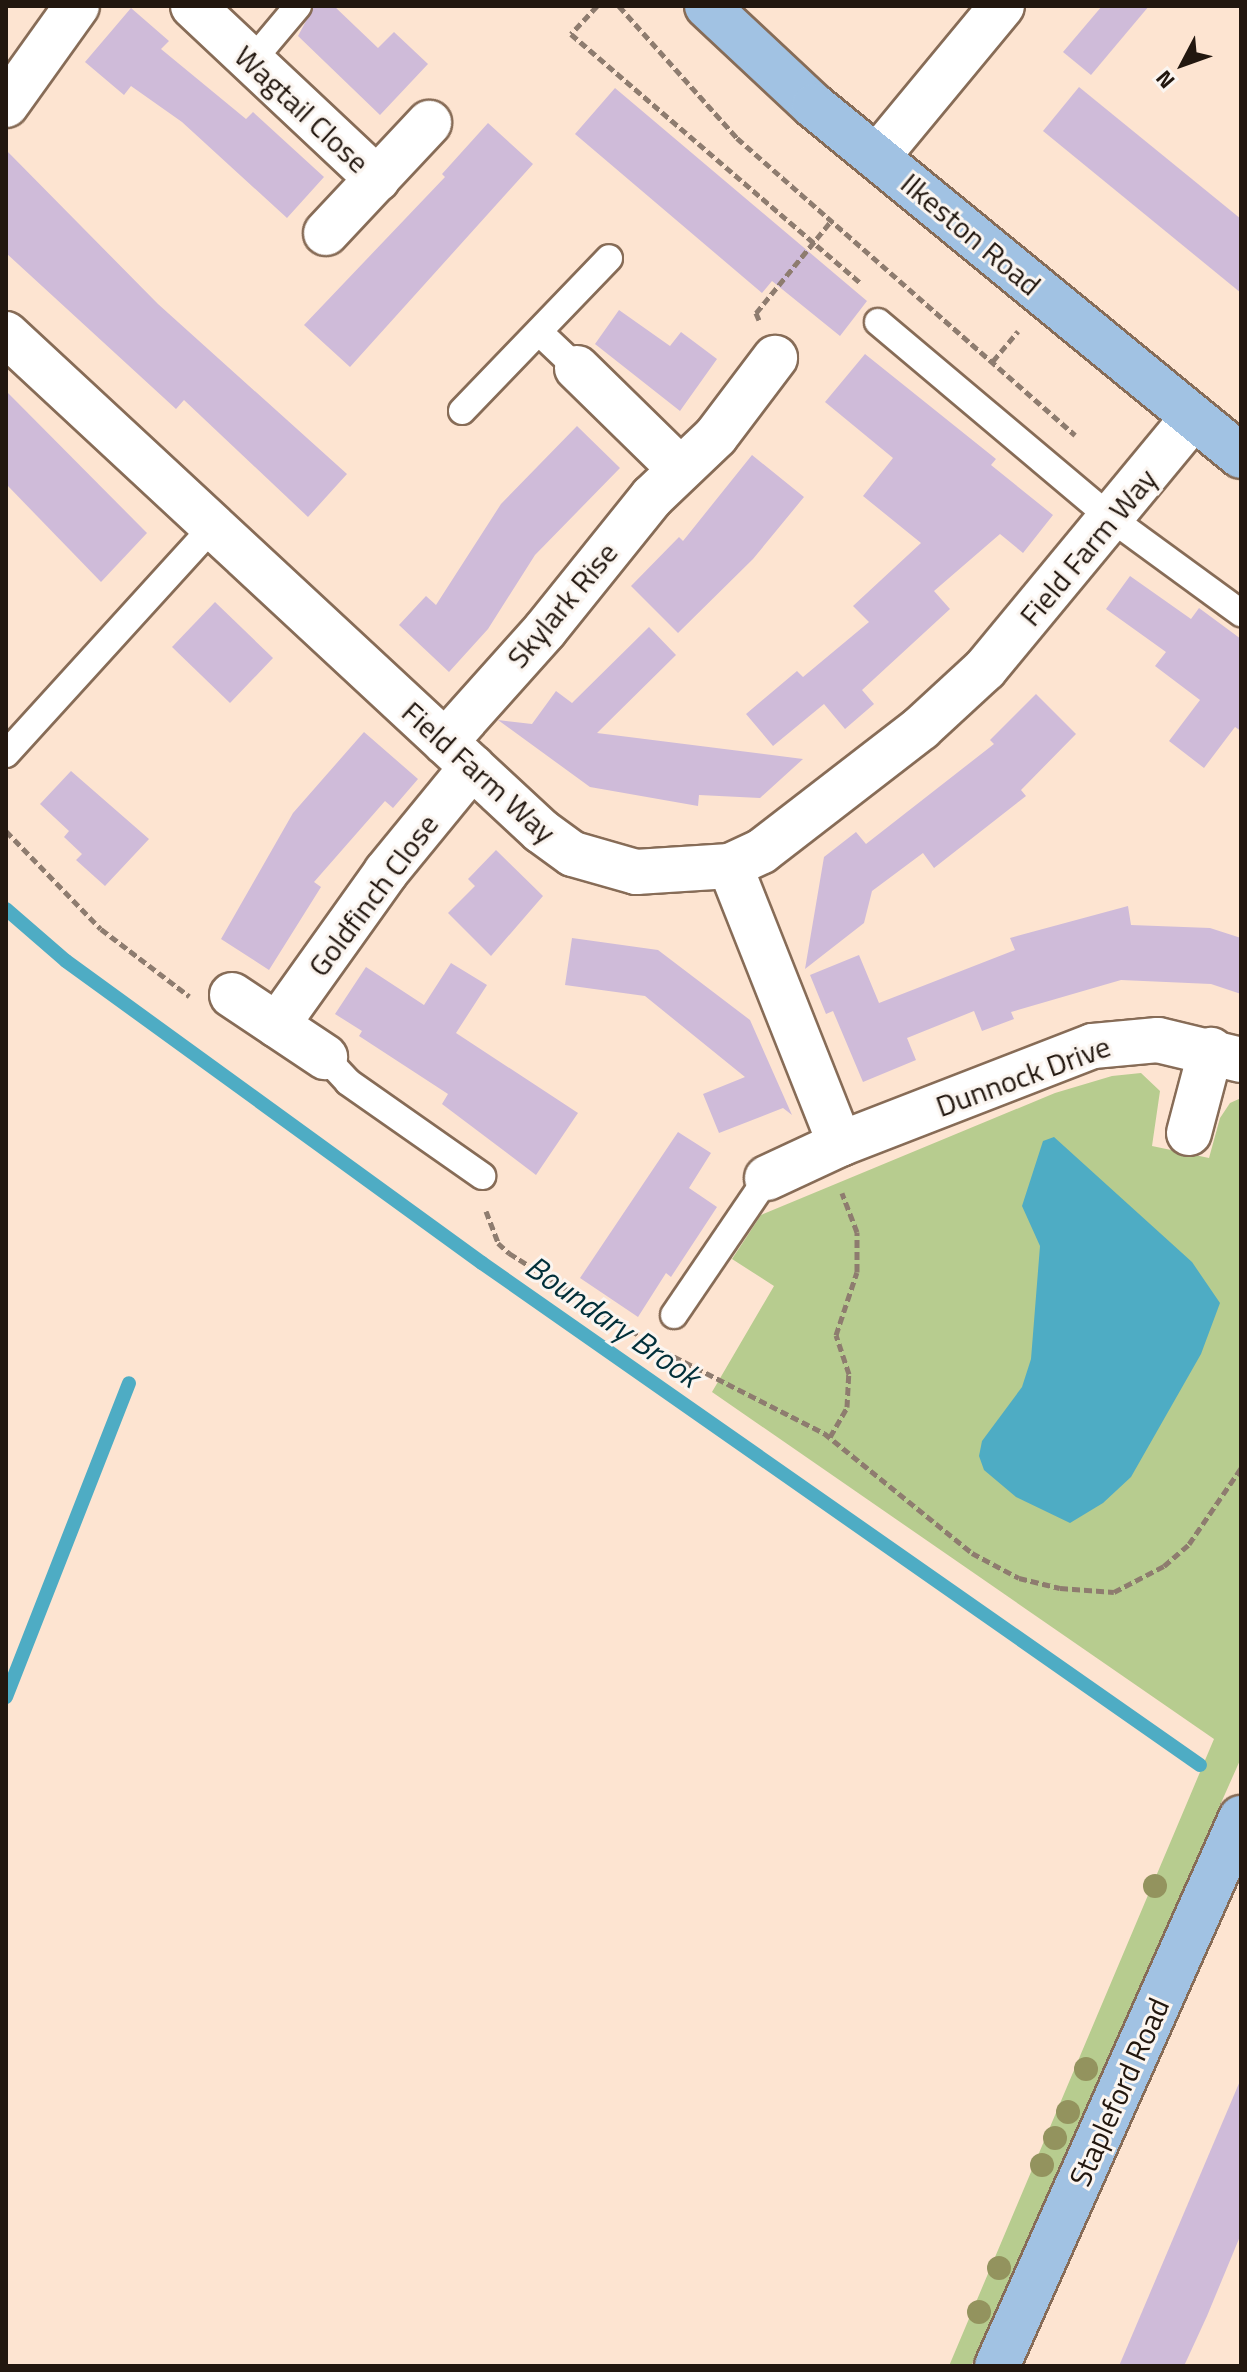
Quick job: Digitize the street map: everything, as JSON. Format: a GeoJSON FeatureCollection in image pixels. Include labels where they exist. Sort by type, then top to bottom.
{"type":"FeatureCollection","features":[{"type":"Feature","properties":{"kind":"main road","name":"Ilkeston Road"},"geometry":{"type":"LineString","coordinates":[[707,6],[765,65],[1192,419],[1241,456]]}},
{"type":"Feature","properties":{"kind":"main road","name":"Stapleford Road"},"geometry":{"type":"LineString","coordinates":[[997,2366],[1241,1818]]}},
{"type":"Feature","properties":{"kind":"street"},"geometry":{"type":"LineString","coordinates":[[6,105],[77,6]]}},
{"type":"Feature","properties":{"kind":"street","name":"Wagtail Close"},"geometry":{"type":"LineString","coordinates":[[193,6],[377,179]]}},
{"type":"Feature","properties":{"kind":"street"},"geometry":{"type":"LineString","coordinates":[[877,157],[1002,6]]}},
{"type":"Feature","properties":{"kind":"street","name":"Wagtail Close"},"geometry":{"type":"LineString","coordinates":[[326,233],[429,123]]}},
{"type":"Feature","properties":{"kind":"street","name":"Field Farm Way"},"geometry":{"type":"LineString","coordinates":[[6,334],[541,831],[600,865],[636,872],[730,866],[762,851],[957,696],[1112,519],[1192,419]]}},
{"type":"Feature","properties":{"kind":"street","name":"Skylark Rise"},"geometry":{"type":"LineString","coordinates":[[458,754],[680,469],[716,436],[775,358]]}},
{"type":"Feature","properties":{"kind":"street"},"geometry":{"type":"LineString","coordinates":[[577,368],[680,469]]}},
{"type":"Feature","properties":{"kind":"street","name":"Goldfinch Close"},"geometry":{"type":"LineString","coordinates":[[277,1025],[386,872],[458,754]]}},
{"type":"Feature","properties":{"kind":"street"},"geometry":{"type":"LineString","coordinates":[[730,866],[833,1148]]}},
{"type":"Feature","properties":{"kind":"street"},"geometry":{"type":"LineString","coordinates":[[216,999],[277,1025],[325,1057]]}},
{"type":"Feature","properties":{"kind":"street","name":"Dunnock Drive"},"geometry":{"type":"LineString","coordinates":[[767,1178],[833,1148],[1093,1046],[1158,1040],[1226,1055],[1189,1133]]}},
{"type":"Feature","properties":{"kind":"lane"},"geometry":{"type":"LineString","coordinates":[[251,62],[298,6]]}},
{"type":"Feature","properties":{"kind":"lane"},"geometry":{"type":"LineString","coordinates":[[462,411],[609,258]]}},
{"type":"Feature","properties":{"kind":"lane"},"geometry":{"type":"LineString","coordinates":[[878,322],[1112,519],[1241,613]]}},
{"type":"Feature","properties":{"kind":"lane"},"geometry":{"type":"LineString","coordinates":[[539,332],[577,368]]}},
{"type":"Feature","properties":{"kind":"lane"},"geometry":{"type":"LineString","coordinates":[[6,754],[212,528]]}},
{"type":"Feature","properties":{"kind":"lane"},"geometry":{"type":"LineString","coordinates":[[325,1057],[348,1082],[483,1188]]}},
{"type":"Feature","properties":{"kind":"lane"},"geometry":{"type":"LineString","coordinates":[[674,1315],[767,1178]]}},
{"type":"Feature","properties":{"kind":"path"},"geometry":{"type":"LineString","coordinates":[[597,6],[571,34],[860,283]]}},
{"type":"Feature","properties":{"kind":"path"},"geometry":{"type":"LineString","coordinates":[[619,6],[706,108],[1079,439]]}},
{"type":"Feature","properties":{"kind":"path"},"geometry":{"type":"LineString","coordinates":[[775,358],[756,313],[831,221]]}},
{"type":"Feature","properties":{"kind":"path"},"geometry":{"type":"LineString","coordinates":[[6,831],[101,929],[216,999]]}},
{"type":"Feature","properties":{"kind":"path"},"geometry":{"type":"LineString","coordinates":[[830,1437],[847,1407],[849,1374],[836,1335],[857,1272],[858,1247],[857,1232],[833,1148]]}},
{"type":"Feature","properties":{"kind":"path"},"geometry":{"type":"LineString","coordinates":[[483,1188],[493,1233],[509,1253],[681,1362],[830,1437],[972,1553],[1019,1578],[1089,1592],[1114,1592],[1164,1566],[1189,1544],[1241,1468]]}},
{"type":"Feature","properties":{"kind":"green space"},"geometry":{"type":"Polygon","coordinates":[[[1141,1073],[1160,1091],[1152,1146],[1209,1158],[1220,1118],[1230,1103],[1241,1098],[1241,1758],[971,2366],[949,2366],[1214,1739],[712,1392],[774,1286],[732,1259],[761,1215],[1055,1093],[1112,1076],[1141,1073]]]}},
{"type":"Feature","properties":{"kind":"water"},"geometry":{"type":"Polygon","coordinates":[[[1054,1137],[1192,1262],[1220,1303],[1201,1354],[1131,1477],[1103,1503],[1070,1523],[1016,1497],[984,1470],[979,1456],[982,1441],[1022,1387],[1031,1359],[1040,1246],[1022,1206],[1043,1141],[1054,1137]]]}},
{"type":"Feature","properties":{"kind":"building"},"geometry":{"type":"Polygon","coordinates":[[[314,6],[334,6],[378,48],[394,32],[428,64],[380,115],[298,36],[314,6]]]}},
{"type":"Feature","properties":{"kind":"building"},"geometry":{"type":"Polygon","coordinates":[[[1102,6],[1149,6],[1091,75],[1063,52],[1102,6]]]}},
{"type":"Feature","properties":{"kind":"building"},"geometry":{"type":"Polygon","coordinates":[[[131,8],[169,41],[161,49],[246,119],[253,112],[324,177],[287,218],[182,122],[131,86],[124,95],[85,62],[131,8]]]}},
{"type":"Feature","properties":{"kind":"building"},"geometry":{"type":"Polygon","coordinates":[[[1079,87],[1241,219],[1241,293],[1043,131],[1079,87]]]}},
{"type":"Feature","properties":{"kind":"building"},"geometry":{"type":"Polygon","coordinates":[[[615,88],[867,301],[840,336],[772,281],[762,293],[575,134],[615,88]]]}},
{"type":"Feature","properties":{"kind":"building"},"geometry":{"type":"Polygon","coordinates":[[[488,123],[533,164],[350,367],[304,325],[445,177],[442,174],[488,123]]]}},
{"type":"Feature","properties":{"kind":"building"},"geometry":{"type":"Polygon","coordinates":[[[6,150],[158,304],[347,474],[308,517],[184,400],[176,409],[6,253],[6,150]]]}},
{"type":"Feature","properties":{"kind":"building"},"geometry":{"type":"Polygon","coordinates":[[[619,310],[670,346],[681,332],[717,359],[680,411],[595,344],[619,310]]]}},
{"type":"Feature","properties":{"kind":"building"},"geometry":{"type":"Polygon","coordinates":[[[865,354],[996,459],[991,465],[1053,515],[1023,553],[1000,534],[934,591],[950,609],[862,690],[874,704],[845,729],[824,704],[773,746],[746,714],[797,671],[803,677],[869,622],[853,606],[921,543],[863,496],[893,458],[825,402],[865,354]]]}},
{"type":"Feature","properties":{"kind":"building"},"geometry":{"type":"Polygon","coordinates":[[[6,391],[147,533],[101,582],[6,484],[6,391]]]}},
{"type":"Feature","properties":{"kind":"building"},"geometry":{"type":"Polygon","coordinates":[[[577,426],[620,468],[535,555],[488,629],[449,672],[399,625],[426,596],[436,605],[501,504],[577,426]]]}},
{"type":"Feature","properties":{"kind":"building"},"geometry":{"type":"Polygon","coordinates":[[[752,455],[804,497],[753,559],[678,633],[631,586],[679,537],[683,541],[752,455]]]}},
{"type":"Feature","properties":{"kind":"building"},"geometry":{"type":"Polygon","coordinates":[[[1130,576],[1191,619],[1199,608],[1241,639],[1241,731],[1235,727],[1204,768],[1169,741],[1200,700],[1155,666],[1166,652],[1106,609],[1130,576]]]}},
{"type":"Feature","properties":{"kind":"building"},"geometry":{"type":"Polygon","coordinates":[[[215,602],[273,658],[230,703],[172,647],[215,602]]]}},
{"type":"Feature","properties":{"kind":"building"},"geometry":{"type":"Polygon","coordinates":[[[649,627],[676,655],[597,733],[803,759],[760,798],[699,795],[698,806],[590,787],[498,720],[532,724],[556,691],[572,703],[649,627]]]}},
{"type":"Feature","properties":{"kind":"building"},"geometry":{"type":"Polygon","coordinates":[[[1036,694],[1076,734],[1021,790],[1026,796],[934,868],[923,853],[872,891],[864,923],[805,969],[824,857],[856,832],[866,844],[994,744],[990,740],[1036,694]]]}},
{"type":"Feature","properties":{"kind":"building"},"geometry":{"type":"Polygon","coordinates":[[[364,732],[418,779],[393,808],[385,801],[314,882],[321,887],[269,970],[221,939],[293,813],[364,732]]]}},
{"type":"Feature","properties":{"kind":"building"},"geometry":{"type":"Polygon","coordinates":[[[71,771],[149,839],[105,886],[76,860],[82,854],[64,837],[69,831],[40,804],[71,771]]]}},
{"type":"Feature","properties":{"kind":"building"},"geometry":{"type":"Polygon","coordinates":[[[496,850],[543,896],[491,956],[448,913],[475,886],[468,879],[496,850]]]}},
{"type":"Feature","properties":{"kind":"building"},"geometry":{"type":"Polygon","coordinates":[[[1128,906],[1131,925],[1210,928],[1241,938],[1241,994],[1211,984],[1121,980],[1011,1012],[1014,1019],[982,1031],[974,1011],[907,1038],[916,1060],[863,1082],[833,1011],[826,1014],[810,975],[859,955],[879,1003],[1015,950],[1010,938],[1128,906]]]}},
{"type":"Feature","properties":{"kind":"building"},"geometry":{"type":"Polygon","coordinates":[[[572,938],[658,950],[750,1020],[792,1115],[783,1108],[719,1133],[703,1094],[745,1077],[645,996],[565,985],[572,938]]]}},
{"type":"Feature","properties":{"kind":"building"},"geometry":{"type":"Polygon","coordinates":[[[451,963],[487,985],[456,1033],[578,1113],[536,1175],[442,1104],[448,1094],[359,1036],[362,1031],[335,1014],[366,967],[424,1005],[451,963]]]}},
{"type":"Feature","properties":{"kind":"building"},"geometry":{"type":"Polygon","coordinates":[[[678,1132],[711,1153],[689,1188],[717,1207],[671,1277],[666,1273],[638,1317],[580,1278],[678,1132]]]}},
{"type":"Feature","properties":{"kind":"building"},"geometry":{"type":"Polygon","coordinates":[[[1240,2081],[1241,2234],[1207,2316],[1184,2366],[1119,2366],[1240,2081]]]}},
{"type":"Feature","properties":{"kind":"waterway","name":"Boundary Brook"},"geometry":{"type":"LineString","coordinates":[[6,909],[66,961],[482,1263],[1200,1765]]}},
{"type":"Feature","properties":{"kind":"waterway"},"geometry":{"type":"LineString","coordinates":[[6,1697],[129,1383]]}}]}
